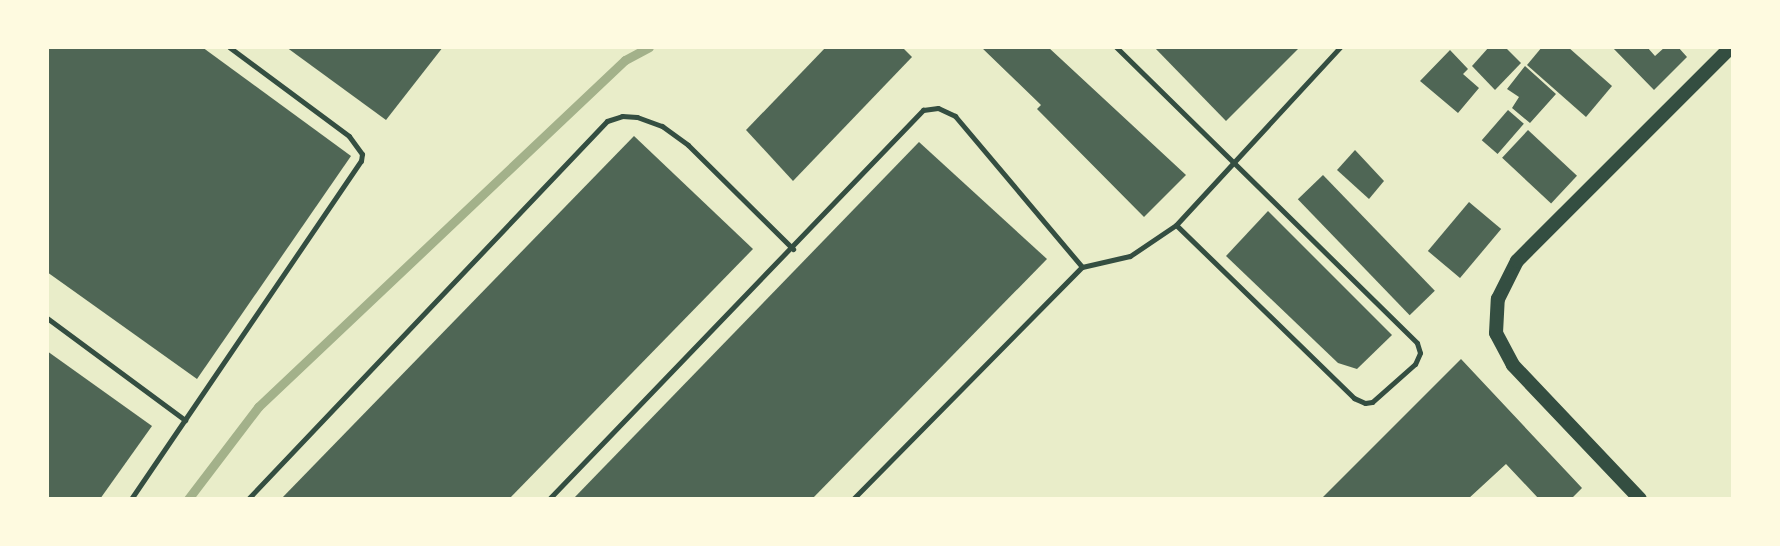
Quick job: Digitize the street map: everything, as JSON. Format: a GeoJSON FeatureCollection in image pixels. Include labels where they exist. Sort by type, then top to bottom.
{"type":"FeatureCollection","features":[{"type":"Feature","properties":{"kind":"main road"},"geometry":{"type":"LineString","coordinates":[[1640,499],[1513,365],[1496,333],[1497,299],[1517,261],[1731,47]]}},
{"type":"Feature","properties":{"kind":"lane"},"geometry":{"type":"LineString","coordinates":[[131,499],[361,161],[362,154],[349,136],[229,47]]}},
{"type":"Feature","properties":{"kind":"lane"},"geometry":{"type":"LineString","coordinates":[[1116,47],[1235,161],[1417,343],[1420,353],[1415,364],[1373,402],[1365,403],[1354,398],[1176,225]]}},
{"type":"Feature","properties":{"kind":"lane"},"geometry":{"type":"LineString","coordinates":[[853,499],[1082,267],[1130,256],[1176,225],[1340,47]]}},
{"type":"Feature","properties":{"kind":"lane"},"geometry":{"type":"LineString","coordinates":[[549,499],[793,249],[912,118],[923,110],[938,108],[955,116],[1082,267]]}},
{"type":"Feature","properties":{"kind":"lane"},"geometry":{"type":"LineString","coordinates":[[248,499],[607,121],[622,116],[637,117],[662,126],[688,145],[793,249]]}},
{"type":"Feature","properties":{"kind":"lane"},"geometry":{"type":"LineString","coordinates":[[47,318],[185,420]]}},
{"type":"Feature","properties":{"kind":"building"},"geometry":{"type":"Polygon","coordinates":[[[47,47],[202,47],[351,156],[197,379],[47,272],[47,47]]]}},
{"type":"Feature","properties":{"kind":"building"},"geometry":{"type":"Polygon","coordinates":[[[286,47],[443,47],[386,120],[286,47]]]}},
{"type":"Feature","properties":{"kind":"building"},"geometry":{"type":"Polygon","coordinates":[[[826,47],[902,47],[912,57],[793,181],[746,130],[826,47]]]}},
{"type":"Feature","properties":{"kind":"building"},"geometry":{"type":"Polygon","coordinates":[[[981,47],[1048,47],[1186,175],[1144,217],[1037,109],[1041,105],[981,47]]]}},
{"type":"Feature","properties":{"kind":"building"},"geometry":{"type":"Polygon","coordinates":[[[1154,47],[1300,47],[1226,121],[1154,47]]]}},
{"type":"Feature","properties":{"kind":"building"},"geometry":{"type":"Polygon","coordinates":[[[1489,47],[1505,47],[1521,63],[1495,90],[1472,66],[1489,47]]]}},
{"type":"Feature","properties":{"kind":"building"},"geometry":{"type":"Polygon","coordinates":[[[1542,47],[1568,47],[1612,86],[1586,117],[1527,65],[1542,47]]]}},
{"type":"Feature","properties":{"kind":"building"},"geometry":{"type":"Polygon","coordinates":[[[1612,47],[1647,47],[1655,56],[1665,47],[1678,47],[1687,57],[1654,90],[1612,47]]]}},
{"type":"Feature","properties":{"kind":"building"},"geometry":{"type":"Polygon","coordinates":[[[1450,50],[1468,69],[1463,74],[1479,88],[1458,113],[1420,81],[1450,50]]]}},
{"type":"Feature","properties":{"kind":"building"},"geometry":{"type":"Polygon","coordinates":[[[1525,66],[1556,94],[1530,123],[1512,108],[1519,97],[1507,89],[1525,66]]]}},
{"type":"Feature","properties":{"kind":"building"},"geometry":{"type":"Polygon","coordinates":[[[1508,110],[1524,124],[1498,154],[1482,140],[1508,110]]]}},
{"type":"Feature","properties":{"kind":"building"},"geometry":{"type":"Polygon","coordinates":[[[1528,130],[1577,176],[1551,203],[1502,158],[1528,130]]]}},
{"type":"Feature","properties":{"kind":"building"},"geometry":{"type":"Polygon","coordinates":[[[634,136],[753,249],[509,499],[281,499],[634,136]]]}},
{"type":"Feature","properties":{"kind":"building"},"geometry":{"type":"Polygon","coordinates":[[[919,142],[1047,259],[812,499],[573,499],[919,142]]]}},
{"type":"Feature","properties":{"kind":"building"},"geometry":{"type":"Polygon","coordinates":[[[1355,150],[1384,181],[1369,199],[1337,170],[1355,150]]]}},
{"type":"Feature","properties":{"kind":"building"},"geometry":{"type":"Polygon","coordinates":[[[1323,175],[1435,291],[1410,315],[1298,199],[1323,175]]]}},
{"type":"Feature","properties":{"kind":"building"},"geometry":{"type":"Polygon","coordinates":[[[1469,202],[1501,229],[1460,278],[1428,251],[1469,202]]]}},
{"type":"Feature","properties":{"kind":"building"},"geometry":{"type":"Polygon","coordinates":[[[1268,211],[1392,335],[1357,369],[1338,363],[1226,256],[1268,211]]]}},
{"type":"Feature","properties":{"kind":"building"},"geometry":{"type":"Polygon","coordinates":[[[47,351],[152,426],[100,499],[47,499],[47,351]]]}},
{"type":"Feature","properties":{"kind":"building"},"geometry":{"type":"Polygon","coordinates":[[[1461,359],[1582,488],[1571,499],[1539,499],[1506,464],[1468,499],[1321,499],[1461,359]]]}},
{"type":"Feature","properties":{"kind":"waterway"},"geometry":{"type":"LineString","coordinates":[[188,499],[258,407],[625,60],[649,47]]}}]}
